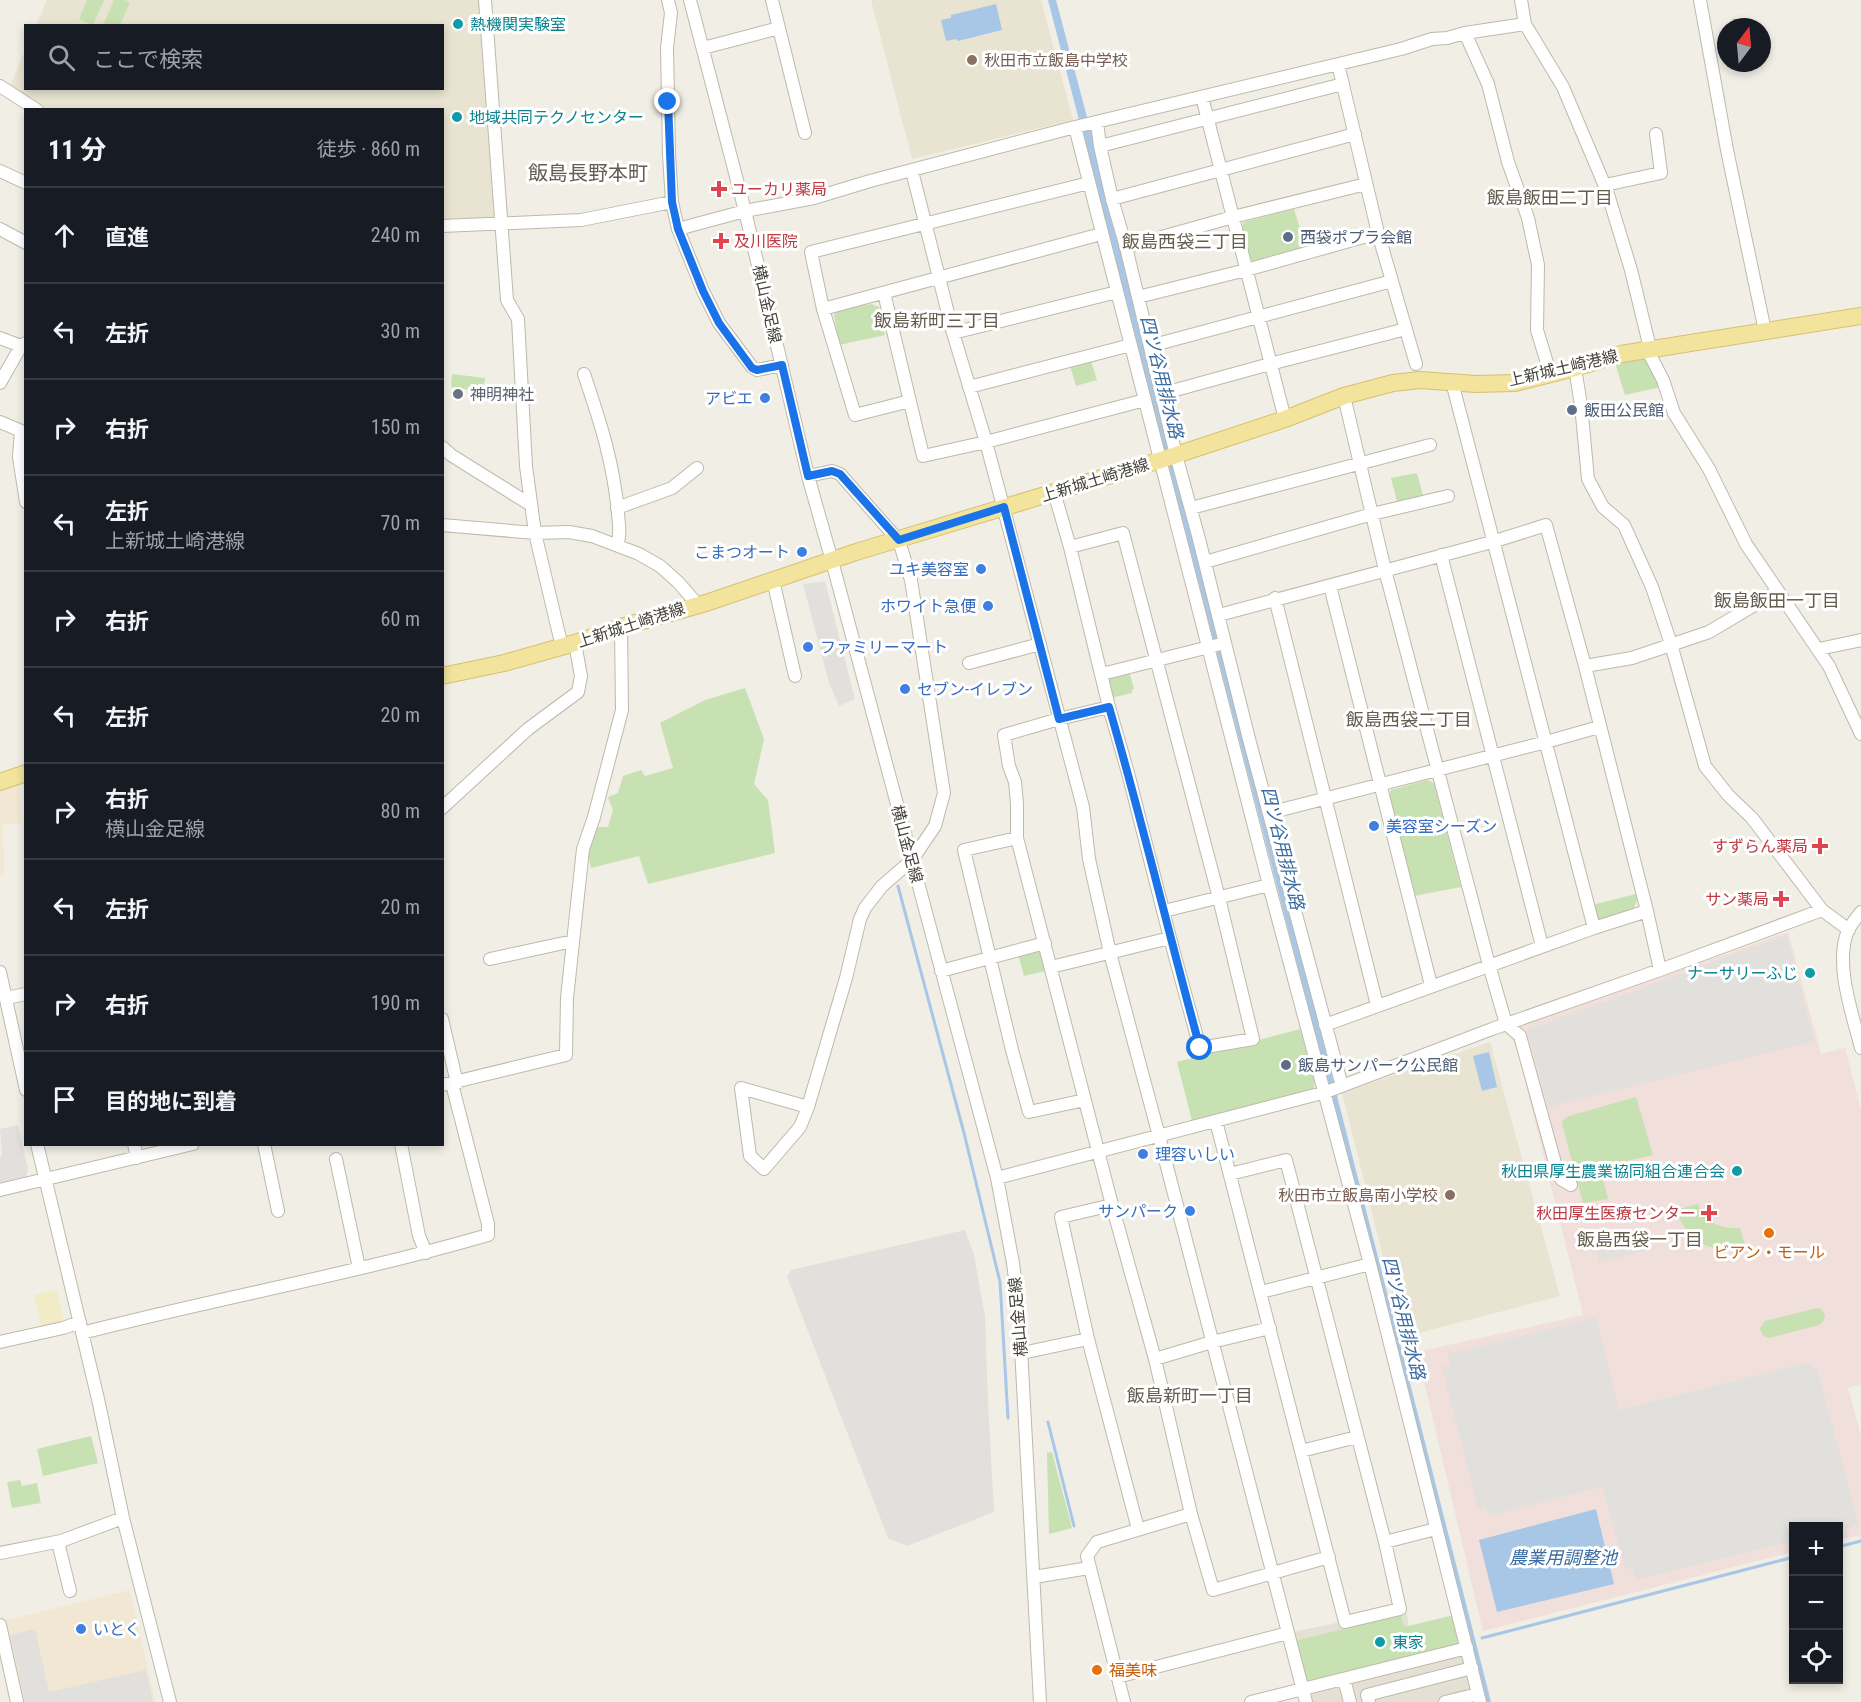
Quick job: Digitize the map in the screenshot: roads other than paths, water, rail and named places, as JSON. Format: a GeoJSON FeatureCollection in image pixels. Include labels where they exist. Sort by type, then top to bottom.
{"type":"FeatureCollection","features":[{"type":"Feature","properties":{"kind":"main road","name":"上新城土崎港線"},"geometry":{"type":"LineString","coordinates":[[444,676],[504,663],[568,645],[1169,457],[1285,419],[1344,396],[1393,383],[1419,380],[1515,383],[1621,354],[1861,316]]}},
{"type":"Feature","properties":{"kind":"main road"},"geometry":{"type":"LineString","coordinates":[[0,782],[24,774]]}},
{"type":"Feature","properties":{"kind":"street"},"geometry":{"type":"LineString","coordinates":[[444,806],[528,729],[578,692],[581,675],[568,645],[535,532],[531,505],[526,466],[518,319],[507,300],[485,0]]}},
{"type":"Feature","properties":{"kind":"street"},"geometry":{"type":"LineString","coordinates":[[667,0],[671,13],[667,48],[672,202],[678,229],[703,291],[719,323],[752,368],[757,370],[782,365]]}},
{"type":"Feature","properties":{"kind":"street","name":"横山金足線"},"geometry":{"type":"LineString","coordinates":[[690,0],[745,211],[808,476],[997,1178],[1017,1288],[1040,1702]]}},
{"type":"Feature","properties":{"kind":"street"},"geometry":{"type":"LineString","coordinates":[[772,0],[805,133]]}},
{"type":"Feature","properties":{"kind":"street"},"geometry":{"type":"LineString","coordinates":[[1521,0],[1525,24],[1563,87],[1605,185],[1631,270],[1648,351],[1664,380],[1674,413],[1709,469],[1746,544],[1829,666],[1861,734]]}},
{"type":"Feature","properties":{"kind":"street"},"geometry":{"type":"LineString","coordinates":[[1700,0],[1727,150],[1765,331]]}},
{"type":"Feature","properties":{"kind":"street"},"geometry":{"type":"LineString","coordinates":[[678,229],[745,211],[814,198],[1086,125],[1401,50],[1432,39],[1525,24]]}},
{"type":"Feature","properties":{"kind":"street"},"geometry":{"type":"LineString","coordinates":[[703,48],[778,28]]}},
{"type":"Feature","properties":{"kind":"street"},"geometry":{"type":"LineString","coordinates":[[1465,33],[1488,84],[1508,162],[1528,218],[1538,265],[1537,330],[1550,374]]}},
{"type":"Feature","properties":{"kind":"street"},"geometry":{"type":"LineString","coordinates":[[1338,64],[1377,232],[1416,364]]}},
{"type":"Feature","properties":{"kind":"street"},"geometry":{"type":"LineString","coordinates":[[1100,147],[1343,84]]}},
{"type":"Feature","properties":{"kind":"street"},"geometry":{"type":"LineString","coordinates":[[0,86],[34,108]]}},
{"type":"Feature","properties":{"kind":"street"},"geometry":{"type":"LineString","coordinates":[[1202,97],[1285,419]]}},
{"type":"Feature","properties":{"kind":"street"},"geometry":{"type":"LineString","coordinates":[[1086,125],[1100,147],[1150,346],[1161,394],[1169,457],[1216,645],[1269,885],[1333,1089]]}},
{"type":"Feature","properties":{"kind":"street"},"geometry":{"type":"LineString","coordinates":[[1086,125],[1089,183],[1145,400],[1191,508],[1219,615],[1216,645],[1269,813],[1325,1025],[1333,1089],[1370,1264],[1479,1698],[1445,1702]]}},
{"type":"Feature","properties":{"kind":"street"},"geometry":{"type":"LineString","coordinates":[[1112,199],[1355,134]]}},
{"type":"Feature","properties":{"kind":"street"},"geometry":{"type":"LineString","coordinates":[[1605,185],[1662,173],[1656,134]]}},
{"type":"Feature","properties":{"kind":"street"},"geometry":{"type":"LineString","coordinates":[[0,171],[24,182]]}},
{"type":"Feature","properties":{"kind":"street"},"geometry":{"type":"LineString","coordinates":[[912,171],[953,333],[1004,507],[1083,807],[1089,859],[1110,953],[1306,1702]]}},
{"type":"Feature","properties":{"kind":"street"},"geometry":{"type":"LineString","coordinates":[[910,401],[855,415],[823,309],[811,252],[1089,183]]}},
{"type":"Feature","properties":{"kind":"street"},"geometry":{"type":"LineString","coordinates":[[1126,247],[1233,217],[1366,184]]}},
{"type":"Feature","properties":{"kind":"street"},"geometry":{"type":"LineString","coordinates":[[444,226],[581,220],[672,202]]}},
{"type":"Feature","properties":{"kind":"street"},"geometry":{"type":"LineString","coordinates":[[0,229],[24,242]]}},
{"type":"Feature","properties":{"kind":"street"},"geometry":{"type":"LineString","coordinates":[[1138,297],[1246,270],[1377,232]]}},
{"type":"Feature","properties":{"kind":"street"},"geometry":{"type":"LineString","coordinates":[[823,309],[1101,234]]}},
{"type":"Feature","properties":{"kind":"street"},"geometry":{"type":"LineString","coordinates":[[1150,346],[1392,281]]}},
{"type":"Feature","properties":{"kind":"street"},"geometry":{"type":"LineString","coordinates":[[953,333],[1117,292]]}},
{"type":"Feature","properties":{"kind":"street"},"geometry":{"type":"LineString","coordinates":[[884,293],[923,456],[986,442],[1145,400]]}},
{"type":"Feature","properties":{"kind":"street"},"geometry":{"type":"LineString","coordinates":[[1161,394],[1406,329]]}},
{"type":"Feature","properties":{"kind":"street"},"geometry":{"type":"LineString","coordinates":[[0,338],[23,345],[0,382]]}},
{"type":"Feature","properties":{"kind":"street"},"geometry":{"type":"LineString","coordinates":[[969,387],[1131,345]]}},
{"type":"Feature","properties":{"kind":"street"},"geometry":{"type":"LineString","coordinates":[[1575,368],[1588,479],[1603,507],[1624,525],[1652,587],[1671,644],[1705,766],[1728,795],[1752,818],[1822,910],[1849,930]]}},
{"type":"Feature","properties":{"kind":"street"},"geometry":{"type":"LineString","coordinates":[[584,374],[604,435],[616,486],[620,537],[617,545]]}},
{"type":"Feature","properties":{"kind":"street"},"geometry":{"type":"LineString","coordinates":[[1452,382],[1594,928]]}},
{"type":"Feature","properties":{"kind":"street"},"geometry":{"type":"LineString","coordinates":[[1344,396],[1385,570],[1489,965],[1506,1024],[1520,1036],[1557,1170],[1561,1179],[1571,1185]]}},
{"type":"Feature","properties":{"kind":"street"},"geometry":{"type":"LineString","coordinates":[[0,422],[23,432],[19,457],[24,489]]}},
{"type":"Feature","properties":{"kind":"street"},"geometry":{"type":"LineString","coordinates":[[1191,508],[1430,445]]}},
{"type":"Feature","properties":{"kind":"street"},"geometry":{"type":"LineString","coordinates":[[444,449],[531,505]]}},
{"type":"Feature","properties":{"kind":"street"},"geometry":{"type":"LineString","coordinates":[[618,508],[672,488],[697,468]]}},
{"type":"Feature","properties":{"kind":"street"},"geometry":{"type":"LineString","coordinates":[[808,476],[832,471],[840,474],[899,540],[911,580],[944,793],[935,826],[912,860],[882,886],[865,908],[808,1107],[800,1127],[764,1169],[750,1156],[741,1088],[808,1107]]}},
{"type":"Feature","properties":{"kind":"street"},"geometry":{"type":"LineString","coordinates":[[1054,492],[1200,1048],[1253,1039],[1220,898],[1123,533],[1070,547]]}},
{"type":"Feature","properties":{"kind":"street"},"geometry":{"type":"LineString","coordinates":[[1205,562],[1372,514],[1448,496]]}},
{"type":"Feature","properties":{"kind":"street"},"geometry":{"type":"LineString","coordinates":[[444,525],[535,532],[569,532],[592,536],[639,554],[660,566],[697,604]]}},
{"type":"Feature","properties":{"kind":"street"},"geometry":{"type":"LineString","coordinates":[[1219,615],[1275,598],[1330,586],[1492,542],[1546,525],[1585,666],[1660,970]]}},
{"type":"Feature","properties":{"kind":"street"},"geometry":{"type":"LineString","coordinates":[[1441,555],[1542,946]]}},
{"type":"Feature","properties":{"kind":"street"},"geometry":{"type":"LineString","coordinates":[[773,580],[795,676]]}},
{"type":"Feature","properties":{"kind":"street"},"geometry":{"type":"LineString","coordinates":[[1330,586],[1431,985]]}},
{"type":"Feature","properties":{"kind":"street"},"geometry":{"type":"LineString","coordinates":[[1585,666],[1632,658],[1708,632],[1778,591]]}},
{"type":"Feature","properties":{"kind":"street"},"geometry":{"type":"LineString","coordinates":[[1275,598],[1377,1005]]}},
{"type":"Feature","properties":{"kind":"street"},"geometry":{"type":"LineString","coordinates":[[450,1084],[566,1055],[567,998],[583,849],[594,817],[622,710],[621,627]]}},
{"type":"Feature","properties":{"kind":"street"},"geometry":{"type":"LineString","coordinates":[[1819,649],[1861,640]]}},
{"type":"Feature","properties":{"kind":"street"},"geometry":{"type":"LineString","coordinates":[[969,663],[1040,644]]}},
{"type":"Feature","properties":{"kind":"street"},"geometry":{"type":"LineString","coordinates":[[1102,674],[1216,645]]}},
{"type":"Feature","properties":{"kind":"street"},"geometry":{"type":"LineString","coordinates":[[1109,707],[1004,735],[1009,766],[1015,782],[1017,838],[1112,1205],[1155,1359],[1191,1514],[1213,1590],[1329,1557]]}},
{"type":"Feature","properties":{"kind":"street"},"geometry":{"type":"LineString","coordinates":[[1269,813],[1599,727]]}},
{"type":"Feature","properties":{"kind":"street"},"geometry":{"type":"LineString","coordinates":[[1017,838],[964,850],[1012,1050],[1029,1112],[1085,1100]]}},
{"type":"Feature","properties":{"kind":"street"},"geometry":{"type":"LineString","coordinates":[[1164,911],[1269,885]]}},
{"type":"Feature","properties":{"kind":"street"},"geometry":{"type":"LineString","coordinates":[[997,1178],[1333,1089],[1822,910]]}},
{"type":"Feature","properties":{"kind":"street"},"geometry":{"type":"LineString","coordinates":[[1325,1025],[1431,985],[1647,911]]}},
{"type":"Feature","properties":{"kind":"street"},"geometry":{"type":"LineString","coordinates":[[1861,912],[1846,936],[1843,964],[1846,990],[1861,1048]]}},
{"type":"Feature","properties":{"kind":"street"},"geometry":{"type":"LineString","coordinates":[[1051,967],[1170,938]]}},
{"type":"Feature","properties":{"kind":"street"},"geometry":{"type":"LineString","coordinates":[[490,959],[573,941]]}},
{"type":"Feature","properties":{"kind":"street"},"geometry":{"type":"LineString","coordinates":[[941,970],[1045,943]]}},
{"type":"Feature","properties":{"kind":"street"},"geometry":{"type":"LineString","coordinates":[[0,972],[24,1081]]}},
{"type":"Feature","properties":{"kind":"street"},"geometry":{"type":"LineString","coordinates":[[6,998],[24,994]]}},
{"type":"Feature","properties":{"kind":"street"},"geometry":{"type":"LineString","coordinates":[[0,1342],[63,1328],[81,1328],[162,1312],[426,1254],[488,1236],[488,1224],[450,1084],[444,1035]]}},
{"type":"Feature","properties":{"kind":"street"},"geometry":{"type":"LineString","coordinates":[[1216,1121],[1345,1622],[1400,1610],[1286,1160],[1230,1174]]}},
{"type":"Feature","properties":{"kind":"street"},"geometry":{"type":"LineString","coordinates":[[37,1146],[123,1518],[170,1702]]}},
{"type":"Feature","properties":{"kind":"street"},"geometry":{"type":"LineString","coordinates":[[134,1146],[137,1158]]}},
{"type":"Feature","properties":{"kind":"street"},"geometry":{"type":"LineString","coordinates":[[0,1190],[185,1146]]}},
{"type":"Feature","properties":{"kind":"street"},"geometry":{"type":"LineString","coordinates":[[264,1146],[278,1211]]}},
{"type":"Feature","properties":{"kind":"street"},"geometry":{"type":"LineString","coordinates":[[401,1146],[419,1236],[426,1254]]}},
{"type":"Feature","properties":{"kind":"street"},"geometry":{"type":"LineString","coordinates":[[336,1159],[359,1268]]}},
{"type":"Feature","properties":{"kind":"street"},"geometry":{"type":"LineString","coordinates":[[1112,1205],[1061,1217],[1088,1339],[1138,1528]]}},
{"type":"Feature","properties":{"kind":"street"},"geometry":{"type":"LineString","coordinates":[[1261,1292],[1370,1264]]}},
{"type":"Feature","properties":{"kind":"street"},"geometry":{"type":"LineString","coordinates":[[1155,1359],[1270,1328]]}},
{"type":"Feature","properties":{"kind":"street"},"geometry":{"type":"LineString","coordinates":[[1022,1353],[1088,1339]]}},
{"type":"Feature","properties":{"kind":"street"},"geometry":{"type":"LineString","coordinates":[[1301,1451],[1357,1437]]}},
{"type":"Feature","properties":{"kind":"street"},"geometry":{"type":"LineString","coordinates":[[1124,1702],[1087,1556],[1097,1542],[1191,1514]]}},
{"type":"Feature","properties":{"kind":"street"},"geometry":{"type":"LineString","coordinates":[[0,1553],[58,1542],[123,1518]]}},
{"type":"Feature","properties":{"kind":"street"},"geometry":{"type":"LineString","coordinates":[[1384,1542],[1436,1529]]}},
{"type":"Feature","properties":{"kind":"street"},"geometry":{"type":"LineString","coordinates":[[58,1542],[70,1591]]}},
{"type":"Feature","properties":{"kind":"street"},"geometry":{"type":"LineString","coordinates":[[1034,1577],[1089,1568]]}},
{"type":"Feature","properties":{"kind":"street"},"geometry":{"type":"LineString","coordinates":[[0,1625],[17,1702]]}},
{"type":"Feature","properties":{"kind":"street"},"geometry":{"type":"LineString","coordinates":[[1117,1677],[1288,1634]]}},
{"type":"Feature","properties":{"kind":"street"},"geometry":{"type":"LineString","coordinates":[[1251,1702],[1467,1648]]}},
{"type":"Feature","properties":{"kind":"street"},"geometry":{"type":"LineString","coordinates":[[1404,1664],[1410,1684]]}},
{"type":"Feature","properties":{"kind":"street"},"geometry":{"type":"LineString","coordinates":[[1369,1702],[1367,1695],[1472,1668]]}},
{"type":"Feature","properties":{"kind":"street"},"geometry":{"type":"LineString","coordinates":[[1344,1679],[1350,1702]]}},
{"type":"Feature","properties":{"kind":"water","name":"四ツ谷用排水路"},"geometry":{"type":"Polygon","coordinates":[[[1048,0],[1056,0],[1121,245],[1491,1702],[1484,1702],[1365,1227],[1048,0]]]}},
{"type":"Feature","properties":{"kind":"water"},"geometry":{"type":"Polygon","coordinates":[[[996,4],[1002,30],[958,41],[956,39],[946,41],[941,20],[951,18],[951,15],[996,4]]]}},
{"type":"Feature","properties":{"kind":"water"},"geometry":{"type":"Polygon","coordinates":[[[1489,1052],[1497,1087],[1482,1091],[1473,1056],[1489,1052]]]}},
{"type":"Feature","properties":{"kind":"water","name":"農業用調整池"},"geometry":{"type":"Polygon","coordinates":[[[1596,1509],[1614,1584],[1497,1612],[1479,1540],[1596,1509]]]}},
{"type":"Feature","properties":{"kind":"waterway"},"geometry":{"type":"LineString","coordinates":[[898,886],[964,1133],[1000,1282],[1008,1418]]}},
{"type":"Feature","properties":{"kind":"waterway"},"geometry":{"type":"LineString","coordinates":[[1048,1422],[1074,1526]]}},
{"type":"Feature","properties":{"kind":"waterway"},"geometry":{"type":"LineString","coordinates":[[1843,1546],[1861,1541]]}},
{"type":"Feature","properties":{"kind":"waterway"},"geometry":{"type":"LineString","coordinates":[[1482,1638],[1789,1558]]}},
{"type":"Feature","properties":{"kind":"place","name":"熱機関実験室"},"geometry":{"type":"Point","coordinates":[458,24]}},
{"type":"Feature","properties":{"kind":"place","name":"秋田市立飯島中学校"},"geometry":{"type":"Point","coordinates":[972,60]}},
{"type":"Feature","properties":{"kind":"place","name":"地域共同テクノセンター"},"geometry":{"type":"Point","coordinates":[457,117]}},
{"type":"Feature","properties":{"kind":"place","name":"ユーカリ薬局"},"geometry":{"type":"Point","coordinates":[719,189]}},
{"type":"Feature","properties":{"kind":"place","name":"西袋ポプラ会館"},"geometry":{"type":"Point","coordinates":[1288,237]}},
{"type":"Feature","properties":{"kind":"place","name":"及川医院"},"geometry":{"type":"Point","coordinates":[721,241]}},
{"type":"Feature","properties":{"kind":"place","name":"神明神社"},"geometry":{"type":"Point","coordinates":[458,394]}},
{"type":"Feature","properties":{"kind":"place","name":"アビエ"},"geometry":{"type":"Point","coordinates":[765,398]}},
{"type":"Feature","properties":{"kind":"place","name":"飯田公民館"},"geometry":{"type":"Point","coordinates":[1572,410]}},
{"type":"Feature","properties":{"kind":"place","name":"こまつオート"},"geometry":{"type":"Point","coordinates":[802,552]}},
{"type":"Feature","properties":{"kind":"place","name":"ユキ美容室"},"geometry":{"type":"Point","coordinates":[981,569]}},
{"type":"Feature","properties":{"kind":"place","name":"ホワイト急便"},"geometry":{"type":"Point","coordinates":[988,606]}},
{"type":"Feature","properties":{"kind":"place","name":"ファミリーマート"},"geometry":{"type":"Point","coordinates":[808,647]}},
{"type":"Feature","properties":{"kind":"place","name":"セブン-イレブン"},"geometry":{"type":"Point","coordinates":[905,689]}},
{"type":"Feature","properties":{"kind":"place","name":"美容室シーズン"},"geometry":{"type":"Point","coordinates":[1374,826]}},
{"type":"Feature","properties":{"kind":"place","name":"すずらん薬局"},"geometry":{"type":"Point","coordinates":[1820,846]}},
{"type":"Feature","properties":{"kind":"place","name":"サン薬局"},"geometry":{"type":"Point","coordinates":[1781,899]}},
{"type":"Feature","properties":{"kind":"place","name":"ナーサリーふじ"},"geometry":{"type":"Point","coordinates":[1810,973]}},
{"type":"Feature","properties":{"kind":"place","name":"飯島サンパーク公民館"},"geometry":{"type":"Point","coordinates":[1286,1065]}},
{"type":"Feature","properties":{"kind":"place","name":"理容いしい"},"geometry":{"type":"Point","coordinates":[1143,1154]}},
{"type":"Feature","properties":{"kind":"place","name":"秋田県厚生農業協同組合連合会"},"geometry":{"type":"Point","coordinates":[1737,1171]}},
{"type":"Feature","properties":{"kind":"place","name":"秋田市立飯島南小学校"},"geometry":{"type":"Point","coordinates":[1450,1195]}},
{"type":"Feature","properties":{"kind":"place","name":"サンパーク"},"geometry":{"type":"Point","coordinates":[1190,1211]}},
{"type":"Feature","properties":{"kind":"place","name":"秋田厚生医療センター"},"geometry":{"type":"Point","coordinates":[1709,1213]}},
{"type":"Feature","properties":{"kind":"place","name":"ビアン・モール"},"geometry":{"type":"Point","coordinates":[1769,1233]}},
{"type":"Feature","properties":{"kind":"place","name":"いとく"},"geometry":{"type":"Point","coordinates":[81,1629]}},
{"type":"Feature","properties":{"kind":"place","name":"東家"},"geometry":{"type":"Point","coordinates":[1380,1642]}},
{"type":"Feature","properties":{"kind":"place","name":"福美味"},"geometry":{"type":"Point","coordinates":[1097,1670]}},
{"type":"Feature","properties":{"kind":"district","name":"飯島長野本町"},"geometry":{"type":"Point","coordinates":[588,173]}},
{"type":"Feature","properties":{"kind":"district","name":"飯島飯田二丁目"},"geometry":{"type":"Point","coordinates":[1550,197]}},
{"type":"Feature","properties":{"kind":"district","name":"飯島西袋三丁目"},"geometry":{"type":"Point","coordinates":[1185,241]}},
{"type":"Feature","properties":{"kind":"district","name":"飯島新町三丁目"},"geometry":{"type":"Point","coordinates":[937,320]}},
{"type":"Feature","properties":{"kind":"district","name":"飯島飯田一丁目"},"geometry":{"type":"Point","coordinates":[1777,600]}},
{"type":"Feature","properties":{"kind":"district","name":"飯島西袋二丁目"},"geometry":{"type":"Point","coordinates":[1409,719]}},
{"type":"Feature","properties":{"kind":"district","name":"飯島西袋一丁目"},"geometry":{"type":"Point","coordinates":[1640,1239]}},
{"type":"Feature","properties":{"kind":"district","name":"飯島新町一丁目"},"geometry":{"type":"Point","coordinates":[1190,1395]}}]}
